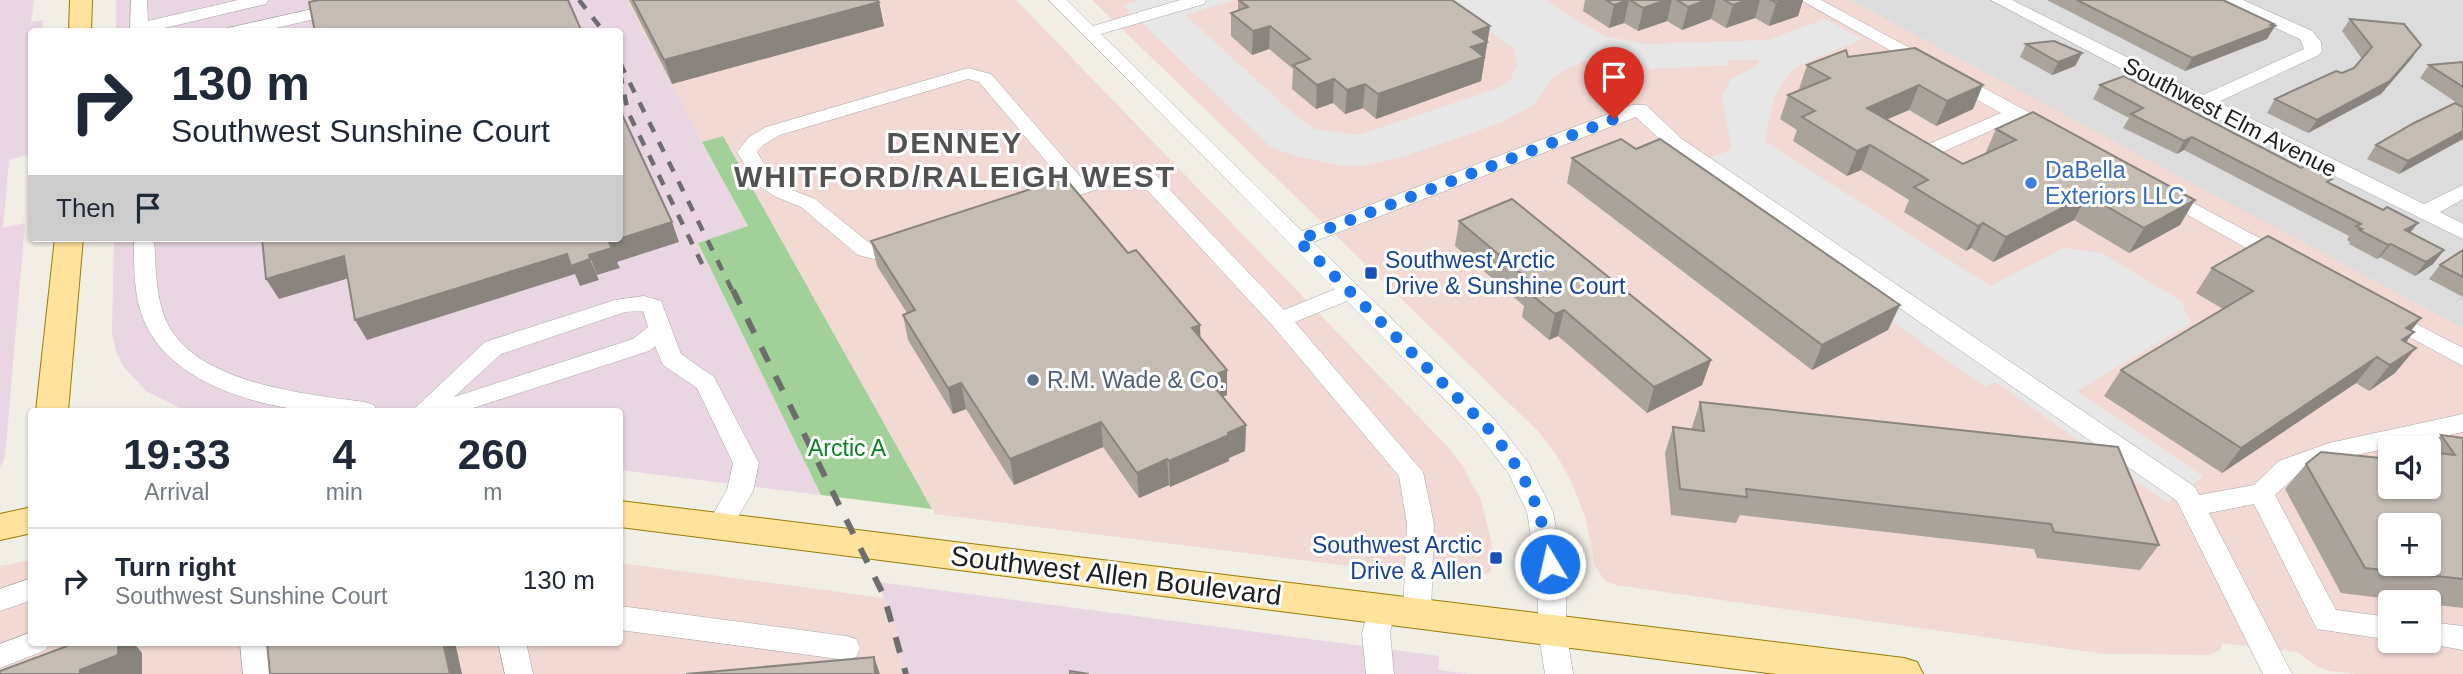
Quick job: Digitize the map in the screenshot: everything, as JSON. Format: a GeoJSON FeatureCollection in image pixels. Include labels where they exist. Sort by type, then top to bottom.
{"type":"FeatureCollection","features":[{"type":"Feature","properties":{"kind":"main road"},"geometry":{"type":"LineString","coordinates":[[80,28],[81,0]]}},
{"type":"Feature","properties":{"kind":"main road"},"geometry":{"type":"LineString","coordinates":[[52,408],[69,242]]}},
{"type":"Feature","properties":{"kind":"main road","name":"Southwest Allen Boulevard"},"geometry":{"type":"LineString","coordinates":[[623,514],[1903,674]]}},
{"type":"Feature","properties":{"kind":"street"},"geometry":{"type":"LineString","coordinates":[[139,0],[139,28]]}},
{"type":"Feature","properties":{"kind":"street"},"geometry":{"type":"LineString","coordinates":[[147,28],[260,0]]}},
{"type":"Feature","properties":{"kind":"street"},"geometry":{"type":"LineString","coordinates":[[1057,0],[1485,425],[1508,453],[1529,486],[1540,512],[1552,582],[1552,629],[1559,674]]}},
{"type":"Feature","properties":{"kind":"street"},"geometry":{"type":"LineString","coordinates":[[1090,32],[1198,0]]}},
{"type":"Feature","properties":{"kind":"street"},"geometry":{"type":"LineString","coordinates":[[1809,0],[2064,139]]}},
{"type":"Feature","properties":{"kind":"street","name":"Southwest Elm Avenue"},"geometry":{"type":"LineString","coordinates":[[1999,0],[2463,232]]}},
{"type":"Feature","properties":{"kind":"street"},"geometry":{"type":"LineString","coordinates":[[2201,103],[2313,51],[2312,42],[2306,35],[2229,0]]}},
{"type":"Feature","properties":{"kind":"street"},"geometry":{"type":"LineString","coordinates":[[251,28],[330,10]]}},
{"type":"Feature","properties":{"kind":"street"},"geometry":{"type":"LineString","coordinates":[[922,241],[883,254],[865,250],[808,202],[783,193],[764,181],[747,152],[757,141],[773,131],[968,73],[985,78],[1080,189]]}},
{"type":"Feature","properties":{"kind":"street"},"geometry":{"type":"LineString","coordinates":[[1298,240],[1639,109],[1675,143],[2186,494],[2278,674]]}},
{"type":"Feature","properties":{"kind":"street"},"geometry":{"type":"LineString","coordinates":[[1931,150],[2015,113]]}},
{"type":"Feature","properties":{"kind":"street"},"geometry":{"type":"LineString","coordinates":[[1027,206],[1129,173],[1144,174],[1280,320],[1402,459],[1419,496],[1420,561],[1417,613]]}},
{"type":"Feature","properties":{"kind":"street"},"geometry":{"type":"LineString","coordinates":[[2148,186],[2294,265]]}},
{"type":"Feature","properties":{"kind":"street"},"geometry":{"type":"LineString","coordinates":[[2424,213],[2463,191]]}},
{"type":"Feature","properties":{"kind":"street"},"geometry":{"type":"LineString","coordinates":[[144,242],[145,275],[150,301],[159,328],[176,353],[261,395],[346,408]]}},
{"type":"Feature","properties":{"kind":"street"},"geometry":{"type":"LineString","coordinates":[[1280,320],[1350,291]]}},
{"type":"Feature","properties":{"kind":"street"},"geometry":{"type":"LineString","coordinates":[[427,408],[494,348],[623,305],[644,303],[653,306],[671,359],[706,383],[746,463],[740,491],[719,527]]}},
{"type":"Feature","properties":{"kind":"street"},"geometry":{"type":"LineString","coordinates":[[2366,305],[2463,358]]}},
{"type":"Feature","properties":{"kind":"street"},"geometry":{"type":"LineString","coordinates":[[447,408],[641,345],[660,329]]}},
{"type":"Feature","properties":{"kind":"street"},"geometry":{"type":"LineString","coordinates":[[2193,506],[2261,493],[2288,468],[2329,452],[2463,423]]}},
{"type":"Feature","properties":{"kind":"street"},"geometry":{"type":"LineString","coordinates":[[2261,493],[2327,621],[2378,627]]}},
{"type":"Feature","properties":{"kind":"street"},"geometry":{"type":"LineString","coordinates":[[0,600],[28,590]]}},
{"type":"Feature","properties":{"kind":"street"},"geometry":{"type":"LineString","coordinates":[[1380,674],[1376,633],[1381,609]]}},
{"type":"Feature","properties":{"kind":"street"},"geometry":{"type":"LineString","coordinates":[[623,618],[846,648]]}},
{"type":"Feature","properties":{"kind":"street"},"geometry":{"type":"LineString","coordinates":[[2441,635],[2463,638]]}},
{"type":"Feature","properties":{"kind":"street"},"geometry":{"type":"LineString","coordinates":[[0,656],[28,645]]}},
{"type":"Feature","properties":{"kind":"street"},"geometry":{"type":"LineString","coordinates":[[254,646],[257,674]]}},
{"type":"Feature","properties":{"kind":"street"},"geometry":{"type":"LineString","coordinates":[[513,646],[519,674]]}},
{"type":"Feature","properties":{"kind":"shaded area"},"geometry":{"type":"Polygon","coordinates":[[[0,0],[34,0],[31,22],[43,20],[42,28],[28,28],[28,155],[9,160],[3,228],[25,223],[5,457],[0,468],[0,0]]]}},
{"type":"Feature","properties":{"kind":"shaded area"},"geometry":{"type":"Polygon","coordinates":[[[116,0],[626,0],[748,227],[698,243],[821,495],[623,470],[623,408],[180,408],[146,391],[123,366],[112,333],[114,242],[623,242],[623,28],[116,28],[116,0]]]}},
{"type":"Feature","properties":{"kind":"shaded area"},"geometry":{"type":"Polygon","coordinates":[[[626,0],[1016,0],[1447,446],[1462,465],[1481,500],[1492,544],[1491,572],[1477,577],[1476,582],[935,514],[723,136],[702,142],[626,0]]]}},
{"type":"Feature","properties":{"kind":"shaded area"},"geometry":{"type":"Polygon","coordinates":[[[1092,0],[1850,0],[2463,328],[2463,674],[2356,674],[2330,671],[2318,667],[2297,652],[2222,643],[2221,649],[2210,655],[2104,654],[1616,585],[1605,581],[1595,566],[1586,519],[1559,459],[1538,431],[1092,0]]]}},
{"type":"Feature","properties":{"kind":"shaded area"},"geometry":{"type":"Polygon","coordinates":[[[1141,0],[1235,0],[1185,15],[1297,117],[1315,129],[1358,135],[1498,88],[1510,81],[1517,64],[1514,49],[1444,0],[1545,0],[1603,36],[1646,44],[1768,40],[1825,19],[1863,39],[1797,66],[1786,77],[1774,97],[1765,141],[1990,286],[2064,248],[2102,253],[2181,301],[2191,323],[2077,391],[2204,477],[2167,502],[1995,382],[1985,387],[1679,171],[1732,149],[1721,96],[1731,79],[1757,66],[1759,60],[1729,60],[1728,65],[1649,69],[1627,60],[1584,61],[1555,75],[1534,105],[1500,123],[1406,156],[1362,166],[1338,165],[1296,156],[1271,147],[1123,5],[1141,0]]]}},
{"type":"Feature","properties":{"kind":"shaded area"},"geometry":{"type":"Polygon","coordinates":[[[1850,0],[2463,0],[2463,328],[2249,214],[1850,0]]]}},
{"type":"Feature","properties":{"kind":"shaded area"},"geometry":{"type":"Polygon","coordinates":[[[28,561],[28,646],[623,646],[623,563],[884,598],[896,630],[905,674],[0,674],[0,566],[28,561]]]}},
{"type":"Feature","properties":{"kind":"shaded area"},"geometry":{"type":"Polygon","coordinates":[[[878,582],[1439,656],[1438,670],[1469,674],[905,674],[896,630],[878,582]]]}},
{"type":"Feature","properties":{"kind":"green space","name":"Arctic A"},"geometry":{"type":"Polygon","coordinates":[[[723,136],[932,509],[821,495],[698,243],[748,226],[702,142],[723,136]]]}},
{"type":"Feature","properties":{"kind":"building"},"geometry":{"type":"Polygon","coordinates":[[[568,0],[580,28],[314,28],[309,2],[568,0]]]}},
{"type":"Feature","properties":{"kind":"building"},"geometry":{"type":"Polygon","coordinates":[[[633,0],[877,0],[879,2],[664,60],[633,0]]]}},
{"type":"Feature","properties":{"kind":"building"},"geometry":{"type":"Polygon","coordinates":[[[1239,0],[1452,0],[1490,26],[1473,32],[1487,42],[1471,47],[1484,57],[1378,94],[1365,84],[1347,90],[1334,79],[1317,85],[1293,65],[1310,59],[1270,26],[1253,31],[1231,13],[1248,7],[1239,0]]]}},
{"type":"Feature","properties":{"kind":"building"},"geometry":{"type":"Polygon","coordinates":[[[1606,0],[1628,0],[1614,5],[1606,0]]]}},
{"type":"Feature","properties":{"kind":"building"},"geometry":{"type":"Polygon","coordinates":[[[1630,0],[1666,0],[1643,8],[1630,0]]]}},
{"type":"Feature","properties":{"kind":"building"},"geometry":{"type":"Polygon","coordinates":[[[1677,0],[1707,0],[1688,7],[1677,0]]]}},
{"type":"Feature","properties":{"kind":"building"},"geometry":{"type":"Polygon","coordinates":[[[1724,0],[1747,0],[1733,5],[1724,0]]]}},
{"type":"Feature","properties":{"kind":"building"},"geometry":{"type":"Polygon","coordinates":[[[2077,0],[2223,0],[2275,26],[2192,58],[2077,0]]]}},
{"type":"Feature","properties":{"kind":"building"},"geometry":{"type":"Polygon","coordinates":[[[2350,19],[2404,24],[2421,45],[2390,81],[2317,120],[2275,99],[2336,71],[2342,73],[2354,68],[2372,47],[2350,19]]]}},
{"type":"Feature","properties":{"kind":"building"},"geometry":{"type":"Polygon","coordinates":[[[2054,41],[2082,53],[2058,62],[2026,44],[2054,41]]]}},
{"type":"Feature","properties":{"kind":"building"},"geometry":{"type":"Polygon","coordinates":[[[1915,48],[1983,85],[1947,101],[1919,85],[1867,108],[1963,164],[2016,140],[1996,129],[2033,112],[2195,200],[2144,228],[2087,195],[2006,237],[1983,223],[1978,226],[1914,187],[1928,180],[1870,145],[1857,151],[1802,117],[1815,111],[1788,95],[1830,78],[1807,65],[1846,50],[1848,57],[1915,48]]]}},
{"type":"Feature","properties":{"kind":"building"},"geometry":{"type":"Polygon","coordinates":[[[2463,62],[2463,87],[2429,65],[2463,62]]]}},
{"type":"Feature","properties":{"kind":"building"},"geometry":{"type":"Polygon","coordinates":[[[2124,76],[2301,168],[2305,166],[2332,179],[2327,182],[2383,210],[2387,207],[2418,223],[2405,230],[2444,250],[2426,262],[2359,230],[2362,229],[2356,226],[2361,224],[2192,137],[2184,141],[2131,114],[2143,108],[2100,85],[2124,76]]]}},
{"type":"Feature","properties":{"kind":"building"},"geometry":{"type":"Polygon","coordinates":[[[2455,103],[2463,107],[2463,131],[2408,161],[2376,145],[2414,123],[2455,103]]]}},
{"type":"Feature","properties":{"kind":"building"},"geometry":{"type":"Polygon","coordinates":[[[623,116],[672,222],[623,238],[623,116]]]}},
{"type":"Feature","properties":{"kind":"building"},"geometry":{"type":"Polygon","coordinates":[[[1621,139],[1636,149],[1660,139],[1900,305],[1822,345],[1572,158],[1621,139]]]}},
{"type":"Feature","properties":{"kind":"building"},"geometry":{"type":"Polygon","coordinates":[[[1065,178],[1128,253],[1136,250],[1200,325],[1192,328],[1227,370],[1207,378],[1246,425],[1228,433],[1229,435],[1137,473],[1101,422],[1010,459],[961,383],[948,388],[903,315],[915,310],[871,241],[1065,178]]]}},
{"type":"Feature","properties":{"kind":"building"},"geometry":{"type":"Polygon","coordinates":[[[1512,199],[1711,360],[1654,387],[1564,310],[1555,314],[1527,291],[1537,287],[1459,221],[1512,199]]]}},
{"type":"Feature","properties":{"kind":"building"},"geometry":{"type":"Polygon","coordinates":[[[2268,236],[2421,318],[2406,328],[2414,332],[2402,340],[2416,348],[2390,365],[2377,357],[2241,448],[2121,370],[2253,291],[2212,268],[2268,236]]]}},
{"type":"Feature","properties":{"kind":"building"},"geometry":{"type":"Polygon","coordinates":[[[262,242],[609,242],[612,248],[589,255],[590,259],[571,266],[567,254],[355,320],[344,256],[266,279],[262,242]]]}},
{"type":"Feature","properties":{"kind":"building"},"geometry":{"type":"Polygon","coordinates":[[[2463,250],[2463,277],[2440,265],[2463,250]]]}},
{"type":"Feature","properties":{"kind":"building"},"geometry":{"type":"Polygon","coordinates":[[[1700,402],[2118,447],[2159,545],[2054,532],[2051,524],[1746,489],[1747,497],[1680,489],[1673,427],[1704,431],[1700,402]]]}},
{"type":"Feature","properties":{"kind":"building"},"geometry":{"type":"Polygon","coordinates":[[[2441,435],[2463,438],[2463,579],[2436,576],[2441,576],[2441,513],[2378,513],[2378,569],[2365,568],[2306,464],[2321,452],[2378,458],[2378,499],[2441,499],[2441,453],[2455,455],[2441,435]]]}},
{"type":"Feature","properties":{"kind":"building"},"geometry":{"type":"Polygon","coordinates":[[[67,646],[118,646],[118,655],[80,670],[80,674],[0,674],[0,671],[67,646]]]}},
{"type":"Feature","properties":{"kind":"building"},"geometry":{"type":"Polygon","coordinates":[[[267,646],[444,646],[450,674],[270,674],[267,646]]]}},
{"type":"Feature","properties":{"kind":"building"},"geometry":{"type":"Polygon","coordinates":[[[874,657],[875,674],[686,674],[874,657]]]}},
{"type":"Feature","properties":{"kind":"railway"},"geometry":{"type":"LineString","coordinates":[[579,0],[601,28]]}},
{"type":"Feature","properties":{"kind":"railway"},"geometry":{"type":"LineString","coordinates":[[623,69],[733,292]]}},
{"type":"Feature","properties":{"kind":"railway"},"geometry":{"type":"LineString","coordinates":[[623,88],[628,112],[705,270]]}},
{"type":"Feature","properties":{"kind":"railway"},"geometry":{"type":"LineString","coordinates":[[733,290],[884,596],[906,674]]}},
{"type":"Feature","properties":{"kind":"place","name":"DaBella Exteriors LLC"},"geometry":{"type":"Point","coordinates":[2031,183]}},
{"type":"Feature","properties":{"kind":"place","name":"Southwest Arctic Drive & Sunshine Court"},"geometry":{"type":"Point","coordinates":[1371,273]}},
{"type":"Feature","properties":{"kind":"place","name":"R.M. Wade & Co."},"geometry":{"type":"Point","coordinates":[1033,380]}},
{"type":"Feature","properties":{"kind":"place","name":"Southwest Arctic Drive & Allen"},"geometry":{"type":"Point","coordinates":[1496,558]}},
{"type":"Feature","properties":{"kind":"district","name":"DENNEY WHITFORD/RALEIGH WEST"},"geometry":{"type":"Point","coordinates":[955,160]}},
{"type":"Feature","properties":{"kind":"route"},"geometry":{"type":"LineString","coordinates":[[1550,564],[1540,512],[1529,486],[1508,453],[1485,425],[1298,240],[1614,119]]}}]}
